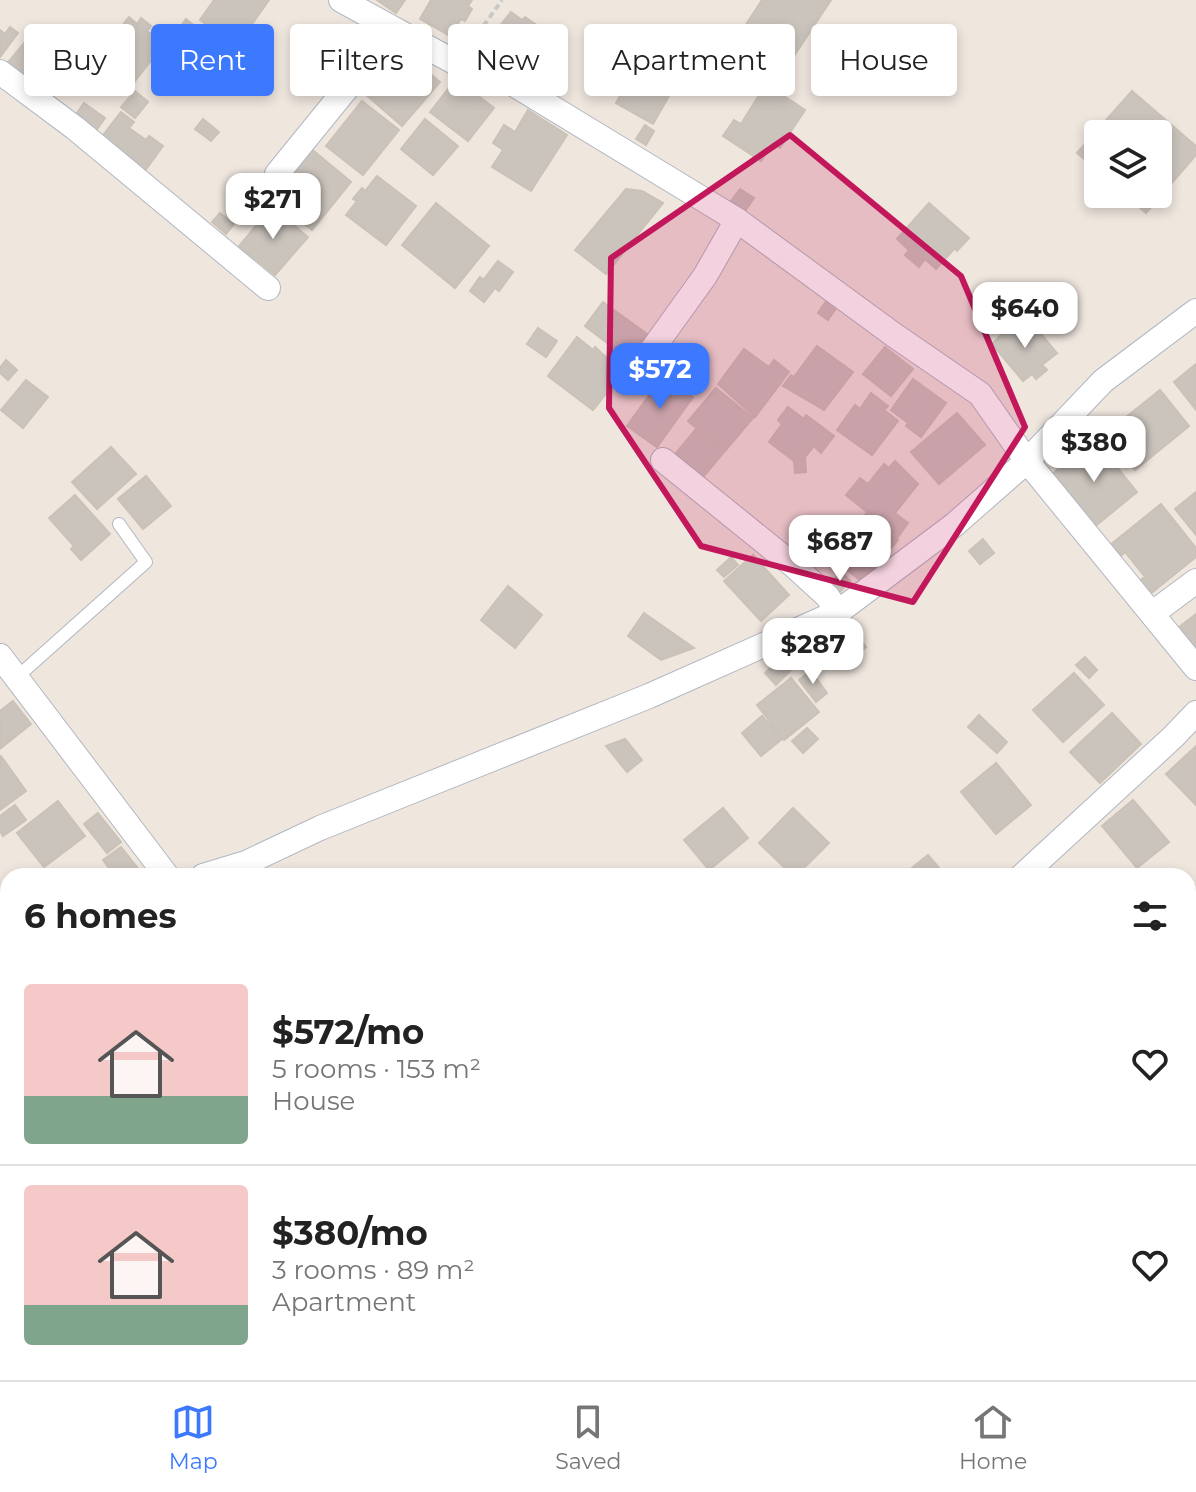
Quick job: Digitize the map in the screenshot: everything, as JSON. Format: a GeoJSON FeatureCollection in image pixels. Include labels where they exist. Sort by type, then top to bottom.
{"type":"FeatureCollection","features":[{"type":"Feature","properties":{"kind":"street"},"geometry":{"type":"LineString","coordinates":[[341,0],[384,24]]}},
{"type":"Feature","properties":{"kind":"street"},"geometry":{"type":"LineString","coordinates":[[0,72],[75,128],[268,288]]}},
{"type":"Feature","properties":{"kind":"street"},"geometry":{"type":"LineString","coordinates":[[277,174],[340,96]]}},
{"type":"Feature","properties":{"kind":"street"},"geometry":{"type":"LineString","coordinates":[[533,96],[737,220],[980,394],[1027,461],[1196,668]]}},
{"type":"Feature","properties":{"kind":"street"},"geometry":{"type":"LineString","coordinates":[[631,379],[705,276],[737,220]]}},
{"type":"Feature","properties":{"kind":"street"},"geometry":{"type":"LineString","coordinates":[[229,868],[333,822],[649,696],[838,612],[954,525],[1027,461],[1103,381],[1196,311]]}},
{"type":"Feature","properties":{"kind":"street"},"geometry":{"type":"LineString","coordinates":[[663,460],[793,565],[827,596],[838,612]]}},
{"type":"Feature","properties":{"kind":"street"},"geometry":{"type":"LineString","coordinates":[[1153,613],[1196,581]]}},
{"type":"Feature","properties":{"kind":"street"},"geometry":{"type":"LineString","coordinates":[[0,656],[161,868]]}},
{"type":"Feature","properties":{"kind":"street"},"geometry":{"type":"LineString","coordinates":[[1031,868],[1196,713]]}},
{"type":"Feature","properties":{"kind":"lane"},"geometry":{"type":"LineString","coordinates":[[16,678],[146,562],[119,524]]}},
{"type":"Feature","properties":{"kind":"path"},"geometry":{"type":"LineString","coordinates":[[484,24],[502,0]]}},
{"type":"Feature","properties":{"kind":"highlighted area"},"geometry":{"type":"Polygon","coordinates":[[[790,135],[961,276],[1025,427],[913,602],[701,546],[609,408],[611,258],[790,135]]]}},
{"type":"Feature","properties":{"kind":"building"},"geometry":{"type":"Polygon","coordinates":[[[214,0],[269,0],[252,24],[206,24],[200,20],[214,0]]]}},
{"type":"Feature","properties":{"kind":"building"},"geometry":{"type":"Polygon","coordinates":[[[377,0],[405,0],[396,13],[377,0]]]}},
{"type":"Feature","properties":{"kind":"building"},"geometry":{"type":"Polygon","coordinates":[[[431,0],[472,0],[468,6],[472,9],[465,21],[461,19],[458,24],[448,24],[448,35],[420,19],[431,0]]]}},
{"type":"Feature","properties":{"kind":"building"},"geometry":{"type":"Polygon","coordinates":[[[762,0],[831,0],[815,24],[811,24],[811,30],[795,54],[795,24],[746,24],[762,0]]]}},
{"type":"Feature","properties":{"kind":"building"},"geometry":{"type":"Polygon","coordinates":[[[511,12],[535,24],[501,24],[511,12]]]}},
{"type":"Feature","properties":{"kind":"building"},"geometry":{"type":"Polygon","coordinates":[[[129,17],[137,24],[141,18],[151,26],[147,31],[151,34],[151,61],[135,81],[135,24],[124,24],[129,17]]]}},
{"type":"Feature","properties":{"kind":"building"},"geometry":{"type":"Polygon","coordinates":[[[10,27],[18,33],[0,57],[0,30],[5,34],[10,27]]]}},
{"type":"Feature","properties":{"kind":"building"},"geometry":{"type":"Polygon","coordinates":[[[24,43],[24,83],[4,67],[24,43]]]}},
{"type":"Feature","properties":{"kind":"building"},"geometry":{"type":"Polygon","coordinates":[[[432,75],[440,82],[432,91],[432,75]]]}},
{"type":"Feature","properties":{"kind":"building"},"geometry":{"type":"Polygon","coordinates":[[[448,89],[448,96],[478,96],[494,108],[468,141],[430,112],[448,89]]]}},
{"type":"Feature","properties":{"kind":"building"},"geometry":{"type":"Polygon","coordinates":[[[135,91],[148,102],[135,118],[121,107],[131,96],[135,96],[135,91]]]}},
{"type":"Feature","properties":{"kind":"building"},"geometry":{"type":"Polygon","coordinates":[[[1132,91],[1166,120],[1106,120],[1132,91]]]}},
{"type":"Feature","properties":{"kind":"building"},"geometry":{"type":"Polygon","coordinates":[[[367,96],[428,96],[402,126],[367,96]]]}},
{"type":"Feature","properties":{"kind":"building"},"geometry":{"type":"Polygon","coordinates":[[[620,96],[669,96],[653,124],[616,103],[620,96]]]}},
{"type":"Feature","properties":{"kind":"building"},"geometry":{"type":"Polygon","coordinates":[[[758,96],[784,96],[805,110],[780,148],[772,143],[761,161],[723,136],[734,120],[741,124],[758,96]]]}},
{"type":"Feature","properties":{"kind":"building"},"geometry":{"type":"Polygon","coordinates":[[[362,101],[399,130],[363,175],[326,146],[362,101]]]}},
{"type":"Feature","properties":{"kind":"building"},"geometry":{"type":"Polygon","coordinates":[[[84,103],[105,118],[93,135],[72,120],[84,103]]]}},
{"type":"Feature","properties":{"kind":"building"},"geometry":{"type":"Polygon","coordinates":[[[528,110],[567,135],[531,191],[492,167],[503,150],[493,143],[504,125],[515,132],[528,110]]]}},
{"type":"Feature","properties":{"kind":"building"},"geometry":{"type":"Polygon","coordinates":[[[121,112],[134,122],[129,128],[146,140],[149,136],[163,146],[144,172],[100,139],[121,112]]]}},
{"type":"Feature","properties":{"kind":"building"},"geometry":{"type":"Polygon","coordinates":[[[203,119],[219,132],[211,141],[195,129],[203,119]]]}},
{"type":"Feature","properties":{"kind":"building"},"geometry":{"type":"Polygon","coordinates":[[[425,119],[458,146],[433,175],[401,149],[425,119]]]}},
{"type":"Feature","properties":{"kind":"building"},"geometry":{"type":"Polygon","coordinates":[[[645,125],[654,131],[646,145],[636,139],[645,125]]]}},
{"type":"Feature","properties":{"kind":"building"},"geometry":{"type":"Polygon","coordinates":[[[1172,125],[1196,146],[1196,155],[1172,183],[1172,125]]]}},
{"type":"Feature","properties":{"kind":"building"},"geometry":{"type":"Polygon","coordinates":[[[1084,145],[1084,159],[1077,153],[1084,145]]]}},
{"type":"Feature","properties":{"kind":"building"},"geometry":{"type":"Polygon","coordinates":[[[309,147],[351,182],[312,230],[269,195],[309,147]]]}},
{"type":"Feature","properties":{"kind":"building"},"geometry":{"type":"Polygon","coordinates":[[[377,176],[416,206],[386,245],[346,215],[357,201],[353,199],[362,188],[365,191],[377,176]]]}},
{"type":"Feature","properties":{"kind":"building"},"geometry":{"type":"Polygon","coordinates":[[[626,189],[642,191],[663,203],[606,274],[575,250],[626,189]]]}},
{"type":"Feature","properties":{"kind":"building"},"geometry":{"type":"Polygon","coordinates":[[[740,189],[754,198],[745,211],[731,201],[740,189]]]}},
{"type":"Feature","properties":{"kind":"building"},"geometry":{"type":"Polygon","coordinates":[[[436,203],[489,246],[455,288],[402,245],[436,203]]]}},
{"type":"Feature","properties":{"kind":"building"},"geometry":{"type":"Polygon","coordinates":[[[929,203],[969,238],[936,269],[925,259],[919,267],[905,255],[909,250],[897,239],[929,203]]]}},
{"type":"Feature","properties":{"kind":"building"},"geometry":{"type":"Polygon","coordinates":[[[272,207],[308,237],[275,275],[239,246],[272,207]]]}},
{"type":"Feature","properties":{"kind":"building"},"geometry":{"type":"Polygon","coordinates":[[[220,213],[234,224],[226,234],[212,222],[220,213]]]}},
{"type":"Feature","properties":{"kind":"building"},"geometry":{"type":"Polygon","coordinates":[[[498,261],[513,272],[499,291],[484,279],[498,261]]]}},
{"type":"Feature","properties":{"kind":"building"},"geometry":{"type":"Polygon","coordinates":[[[480,277],[495,288],[484,302],[470,291],[480,277]]]}},
{"type":"Feature","properties":{"kind":"building"},"geometry":{"type":"Polygon","coordinates":[[[827,300],[837,307],[828,320],[818,313],[827,300]]]}},
{"type":"Feature","properties":{"kind":"building"},"geometry":{"type":"Polygon","coordinates":[[[603,302],[647,334],[628,359],[585,326],[603,302]]]}},
{"type":"Feature","properties":{"kind":"building"},"geometry":{"type":"Polygon","coordinates":[[[1024,320],[1034,332],[1037,329],[1057,353],[1042,365],[1047,370],[1036,379],[1032,374],[1023,381],[992,344],[1009,327],[1012,330],[1024,320]]]}},
{"type":"Feature","properties":{"kind":"building"},"geometry":{"type":"Polygon","coordinates":[[[538,328],[557,341],[546,357],[527,344],[538,328]]]}},
{"type":"Feature","properties":{"kind":"building"},"geometry":{"type":"Polygon","coordinates":[[[577,337],[593,350],[595,347],[619,369],[605,387],[609,390],[593,410],[548,376],[577,337]]]}},
{"type":"Feature","properties":{"kind":"building"},"geometry":{"type":"Polygon","coordinates":[[[817,346],[853,372],[824,410],[783,386],[791,375],[794,377],[817,346]]]}},
{"type":"Feature","properties":{"kind":"building"},"geometry":{"type":"Polygon","coordinates":[[[885,347],[913,369],[891,396],[863,374],[885,347]]]}},
{"type":"Feature","properties":{"kind":"building"},"geometry":{"type":"Polygon","coordinates":[[[744,349],[769,367],[774,360],[789,372],[755,417],[718,384],[744,349]]]}},
{"type":"Feature","properties":{"kind":"building"},"geometry":{"type":"Polygon","coordinates":[[[6,360],[17,370],[8,380],[0,373],[6,360]]]}},
{"type":"Feature","properties":{"kind":"building"},"geometry":{"type":"Polygon","coordinates":[[[1196,364],[1196,410],[1174,382],[1196,364]]]}},
{"type":"Feature","properties":{"kind":"building"},"geometry":{"type":"Polygon","coordinates":[[[663,376],[668,379],[670,376],[693,397],[657,447],[627,426],[663,376]]]}},
{"type":"Feature","properties":{"kind":"building"},"geometry":{"type":"Polygon","coordinates":[[[913,379],[946,403],[921,437],[891,410],[913,379]]]}},
{"type":"Feature","properties":{"kind":"building"},"geometry":{"type":"Polygon","coordinates":[[[26,380],[48,397],[23,428],[1,410],[26,380]]]}},
{"type":"Feature","properties":{"kind":"building"},"geometry":{"type":"Polygon","coordinates":[[[716,388],[753,418],[725,451],[688,421],[716,388]]]}},
{"type":"Feature","properties":{"kind":"building"},"geometry":{"type":"Polygon","coordinates":[[[1160,390],[1189,426],[1135,470],[1123,455],[1127,452],[1110,430],[1160,390]]]}},
{"type":"Feature","properties":{"kind":"building"},"geometry":{"type":"Polygon","coordinates":[[[871,393],[888,406],[884,410],[898,421],[872,455],[837,430],[855,405],[860,409],[871,393]]]}},
{"type":"Feature","properties":{"kind":"building"},"geometry":{"type":"Polygon","coordinates":[[[788,407],[804,419],[806,415],[834,436],[821,453],[814,446],[805,457],[806,472],[795,473],[794,461],[769,442],[782,424],[778,420],[788,407]]]}},
{"type":"Feature","properties":{"kind":"building"},"geometry":{"type":"Polygon","coordinates":[[[957,413],[985,445],[939,484],[911,452],[957,413]]]}},
{"type":"Feature","properties":{"kind":"building"},"geometry":{"type":"Polygon","coordinates":[[[696,429],[724,452],[699,482],[671,459],[696,429]]]}},
{"type":"Feature","properties":{"kind":"building"},"geometry":{"type":"Polygon","coordinates":[[[1094,439],[1137,492],[1093,528],[1051,476],[1066,460],[1069,464],[1077,457],[1075,454],[1094,439]]]}},
{"type":"Feature","properties":{"kind":"building"},"geometry":{"type":"Polygon","coordinates":[[[111,447],[136,474],[97,509],[72,482],[111,447]]]}},
{"type":"Feature","properties":{"kind":"building"},"geometry":{"type":"Polygon","coordinates":[[[895,461],[918,484],[895,513],[908,523],[898,537],[846,495],[860,478],[868,484],[884,464],[889,468],[895,461]]]}},
{"type":"Feature","properties":{"kind":"building"},"geometry":{"type":"Polygon","coordinates":[[[146,476],[171,506],[143,529],[118,499],[146,476]]]}},
{"type":"Feature","properties":{"kind":"building"},"geometry":{"type":"Polygon","coordinates":[[[1196,492],[1196,535],[1175,509],[1196,492]]]}},
{"type":"Feature","properties":{"kind":"building"},"geometry":{"type":"Polygon","coordinates":[[[75,495],[110,534],[81,560],[71,549],[74,546],[49,518],[75,495]]]}},
{"type":"Feature","properties":{"kind":"building"},"geometry":{"type":"Polygon","coordinates":[[[1161,504],[1196,548],[1196,557],[1150,594],[1139,581],[1145,577],[1125,552],[1119,558],[1109,546],[1161,504]]]}},
{"type":"Feature","properties":{"kind":"building"},"geometry":{"type":"Polygon","coordinates":[[[866,514],[898,540],[862,582],[831,556],[866,514]]]}},
{"type":"Feature","properties":{"kind":"building"},"geometry":{"type":"Polygon","coordinates":[[[983,539],[994,553],[980,564],[969,551],[983,539]]]}},
{"type":"Feature","properties":{"kind":"building"},"geometry":{"type":"Polygon","coordinates":[[[753,555],[789,595],[761,621],[724,581],[753,555]]]}},
{"type":"Feature","properties":{"kind":"building"},"geometry":{"type":"Polygon","coordinates":[[[731,557],[738,565],[724,577],[717,570],[731,557]]]}},
{"type":"Feature","properties":{"kind":"building"},"geometry":{"type":"Polygon","coordinates":[[[841,572],[850,581],[839,593],[830,585],[841,572]]]}},
{"type":"Feature","properties":{"kind":"building"},"geometry":{"type":"Polygon","coordinates":[[[508,586],[542,615],[515,648],[481,620],[508,586]]]}},
{"type":"Feature","properties":{"kind":"building"},"geometry":{"type":"Polygon","coordinates":[[[644,613],[694,648],[661,660],[628,636],[644,613]]]}},
{"type":"Feature","properties":{"kind":"building"},"geometry":{"type":"Polygon","coordinates":[[[1196,614],[1196,651],[1178,628],[1196,614]]]}},
{"type":"Feature","properties":{"kind":"building"},"geometry":{"type":"Polygon","coordinates":[[[857,636],[866,647],[852,658],[843,647],[857,636]]]}},
{"type":"Feature","properties":{"kind":"building"},"geometry":{"type":"Polygon","coordinates":[[[1085,657],[1097,670],[1089,678],[1076,665],[1085,657]]]}},
{"type":"Feature","properties":{"kind":"building"},"geometry":{"type":"Polygon","coordinates":[[[781,658],[792,669],[776,685],[765,673],[781,658]]]}},
{"type":"Feature","properties":{"kind":"building"},"geometry":{"type":"Polygon","coordinates":[[[811,671],[827,693],[816,702],[799,680],[811,671]]]}},
{"type":"Feature","properties":{"kind":"building"},"geometry":{"type":"Polygon","coordinates":[[[1074,673],[1104,705],[1063,742],[1033,710],[1074,673]]]}},
{"type":"Feature","properties":{"kind":"building"},"geometry":{"type":"Polygon","coordinates":[[[791,678],[819,712],[784,740],[757,705],[791,678]]]}},
{"type":"Feature","properties":{"kind":"building"},"geometry":{"type":"Polygon","coordinates":[[[13,701],[31,724],[1,748],[0,711],[13,701]]]}},
{"type":"Feature","properties":{"kind":"building"},"geometry":{"type":"Polygon","coordinates":[[[1112,713],[1141,744],[1100,783],[1070,752],[1112,713]]]}},
{"type":"Feature","properties":{"kind":"building"},"geometry":{"type":"Polygon","coordinates":[[[979,715],[1007,742],[997,753],[968,727],[979,715]]]}},
{"type":"Feature","properties":{"kind":"building"},"geometry":{"type":"Polygon","coordinates":[[[762,716],[782,739],[761,756],[742,733],[762,716]]]}},
{"type":"Feature","properties":{"kind":"building"},"geometry":{"type":"Polygon","coordinates":[[[807,728],[818,739],[803,753],[792,741],[807,728]]]}},
{"type":"Feature","properties":{"kind":"building"},"geometry":{"type":"Polygon","coordinates":[[[625,739],[642,760],[627,772],[606,746],[625,739]]]}},
{"type":"Feature","properties":{"kind":"building"},"geometry":{"type":"Polygon","coordinates":[[[1196,746],[1196,805],[1166,774],[1196,746]]]}},
{"type":"Feature","properties":{"kind":"building"},"geometry":{"type":"Polygon","coordinates":[[[0,757],[26,791],[0,810],[0,757]]]}},
{"type":"Feature","properties":{"kind":"building"},"geometry":{"type":"Polygon","coordinates":[[[996,763],[1031,805],[996,834],[961,792],[996,763]]]}},
{"type":"Feature","properties":{"kind":"building"},"geometry":{"type":"Polygon","coordinates":[[[1133,800],[1169,842],[1137,868],[1102,826],[1133,800]]]}},
{"type":"Feature","properties":{"kind":"building"},"geometry":{"type":"Polygon","coordinates":[[[58,801],[85,836],[44,867],[17,833],[58,801]]]}},
{"type":"Feature","properties":{"kind":"building"},"geometry":{"type":"Polygon","coordinates":[[[15,805],[26,820],[3,836],[0,816],[15,805]]]}},
{"type":"Feature","properties":{"kind":"building"},"geometry":{"type":"Polygon","coordinates":[[[723,808],[748,838],[711,868],[707,868],[684,840],[723,808]]]}},
{"type":"Feature","properties":{"kind":"building"},"geometry":{"type":"Polygon","coordinates":[[[793,808],[829,843],[804,868],[785,868],[759,843],[793,808]]]}},
{"type":"Feature","properties":{"kind":"building"},"geometry":{"type":"Polygon","coordinates":[[[98,813],[121,842],[107,853],[84,824],[98,813]]]}},
{"type":"Feature","properties":{"kind":"building"},"geometry":{"type":"Polygon","coordinates":[[[121,847],[138,868],[109,868],[103,860],[121,847]]]}},
{"type":"Feature","properties":{"kind":"building"},"geometry":{"type":"Polygon","coordinates":[[[928,855],[939,868],[912,868],[928,855]]]}}]}
